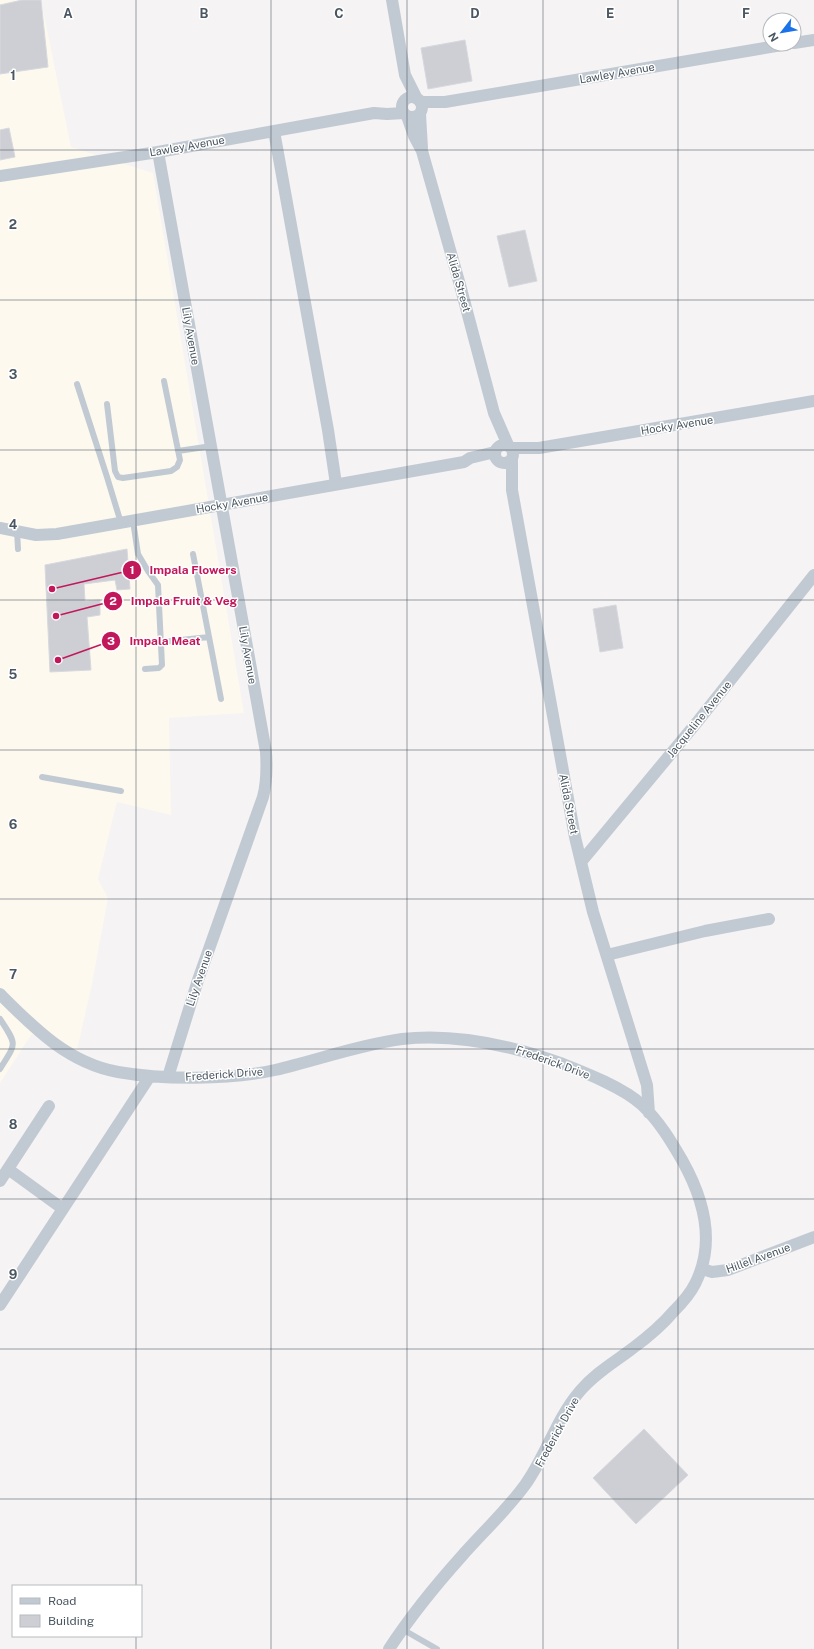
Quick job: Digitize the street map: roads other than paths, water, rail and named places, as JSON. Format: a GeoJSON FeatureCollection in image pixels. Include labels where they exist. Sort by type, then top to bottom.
{"type":"FeatureCollection","features":[{"type":"Feature","properties":{"kind":"street","name":"Alida Street"},"geometry":{"type":"LineString","coordinates":[[392,0],[405,76],[420,106],[422,151]]}},
{"type":"Feature","properties":{"kind":"street"},"geometry":{"type":"LineString","coordinates":[[802,42],[814,40]]}},
{"type":"Feature","properties":{"kind":"street","name":"Lawley Avenue"},"geometry":{"type":"LineString","coordinates":[[420,106],[762,48]]}},
{"type":"Feature","properties":{"kind":"street","name":"Alida Street"},"geometry":{"type":"LineString","coordinates":[[405,76],[405,108],[414,136],[422,151],[494,413],[492,419],[504,454],[506,479],[512,490],[581,862],[593,912],[647,1085],[649,1113]]}},
{"type":"Feature","properties":{"kind":"street"},"geometry":{"type":"LineString","coordinates":[[413,97],[420,106],[412,117],[405,108],[413,97]]}},
{"type":"Feature","properties":{"kind":"street","name":"Lawley Avenue"},"geometry":{"type":"LineString","coordinates":[[0,176],[158,152],[374,113],[386,108],[405,108]]}},
{"type":"Feature","properties":{"kind":"street"},"geometry":{"type":"LineString","coordinates":[[274,131],[328,430],[336,484]]}},
{"type":"Feature","properties":{"kind":"street","name":"Lily Avenue"},"geometry":{"type":"LineString","coordinates":[[158,152],[266,752],[267,778],[263,797],[198,980],[168,1077]]}},
{"type":"Feature","properties":{"kind":"street","name":"Hocky Avenue"},"geometry":{"type":"LineString","coordinates":[[0,528],[47,535],[464,462],[470,458],[504,454],[814,401]]}},
{"type":"Feature","properties":{"kind":"street","name":"Jacqueline Avenue"},"geometry":{"type":"LineString","coordinates":[[581,862],[698,721],[814,575]]}},
{"type":"Feature","properties":{"kind":"street"},"geometry":{"type":"LineString","coordinates":[[607,955],[683,936],[769,919]]}},
{"type":"Feature","properties":{"kind":"street","name":"Frederick Drive"},"geometry":{"type":"LineString","coordinates":[[0,994],[32,1026],[65,1052],[100,1067],[117,1072],[150,1076],[205,1077],[247,1074],[276,1069],[373,1044],[405,1039],[438,1038],[508,1046],[582,1071],[639,1102],[664,1131],[684,1164],[694,1183],[702,1205],[706,1242],[702,1269],[693,1289],[664,1322],[591,1380],[580,1391],[564,1414],[535,1471],[521,1490],[460,1558],[402,1629],[389,1649]]}},
{"type":"Feature","properties":{"kind":"street"},"geometry":{"type":"LineString","coordinates":[[0,1305],[150,1076]]}},
{"type":"Feature","properties":{"kind":"street"},"geometry":{"type":"LineString","coordinates":[[0,1181],[49,1106]]}},
{"type":"Feature","properties":{"kind":"street"},"geometry":{"type":"LineString","coordinates":[[8,1169],[63,1209]]}},
{"type":"Feature","properties":{"kind":"street","name":"Hillel Avenue"},"geometry":{"type":"LineString","coordinates":[[702,1269],[712,1272],[728,1270],[814,1237]]}},
{"type":"Feature","properties":{"kind":"lane"},"geometry":{"type":"LineString","coordinates":[[107,404],[115,471],[118,476],[123,478],[172,471],[177,467],[180,460],[164,381]]}},
{"type":"Feature","properties":{"kind":"lane"},"geometry":{"type":"LineString","coordinates":[[77,384],[107,477],[138,554],[158,585],[162,642],[161,667],[145,669]]}},
{"type":"Feature","properties":{"kind":"lane"},"geometry":{"type":"LineString","coordinates":[[178,451],[212,446]]}},
{"type":"Feature","properties":{"kind":"lane"},"geometry":{"type":"LineString","coordinates":[[17,531],[18,549]]}},
{"type":"Feature","properties":{"kind":"lane"},"geometry":{"type":"LineString","coordinates":[[193,554],[221,699]]}},
{"type":"Feature","properties":{"kind":"lane"},"geometry":{"type":"LineString","coordinates":[[162,642],[209,637]]}},
{"type":"Feature","properties":{"kind":"lane"},"geometry":{"type":"LineString","coordinates":[[42,777],[121,791]]}},
{"type":"Feature","properties":{"kind":"lane"},"geometry":{"type":"LineString","coordinates":[[0,1019],[13,1041],[14,1047],[0,1069]]}},
{"type":"Feature","properties":{"kind":"lane"},"geometry":{"type":"LineString","coordinates":[[402,1629],[437,1649]]}},
{"type":"Feature","properties":{"kind":"place","name":"Impala Flowers"},"geometry":{"type":"Point","coordinates":[52,589]}},
{"type":"Feature","properties":{"kind":"place","name":"Impala Fruit & Veg"},"geometry":{"type":"Point","coordinates":[56,616]}},
{"type":"Feature","properties":{"kind":"place","name":"Impala Meat"},"geometry":{"type":"Point","coordinates":[58,660]}}]}
